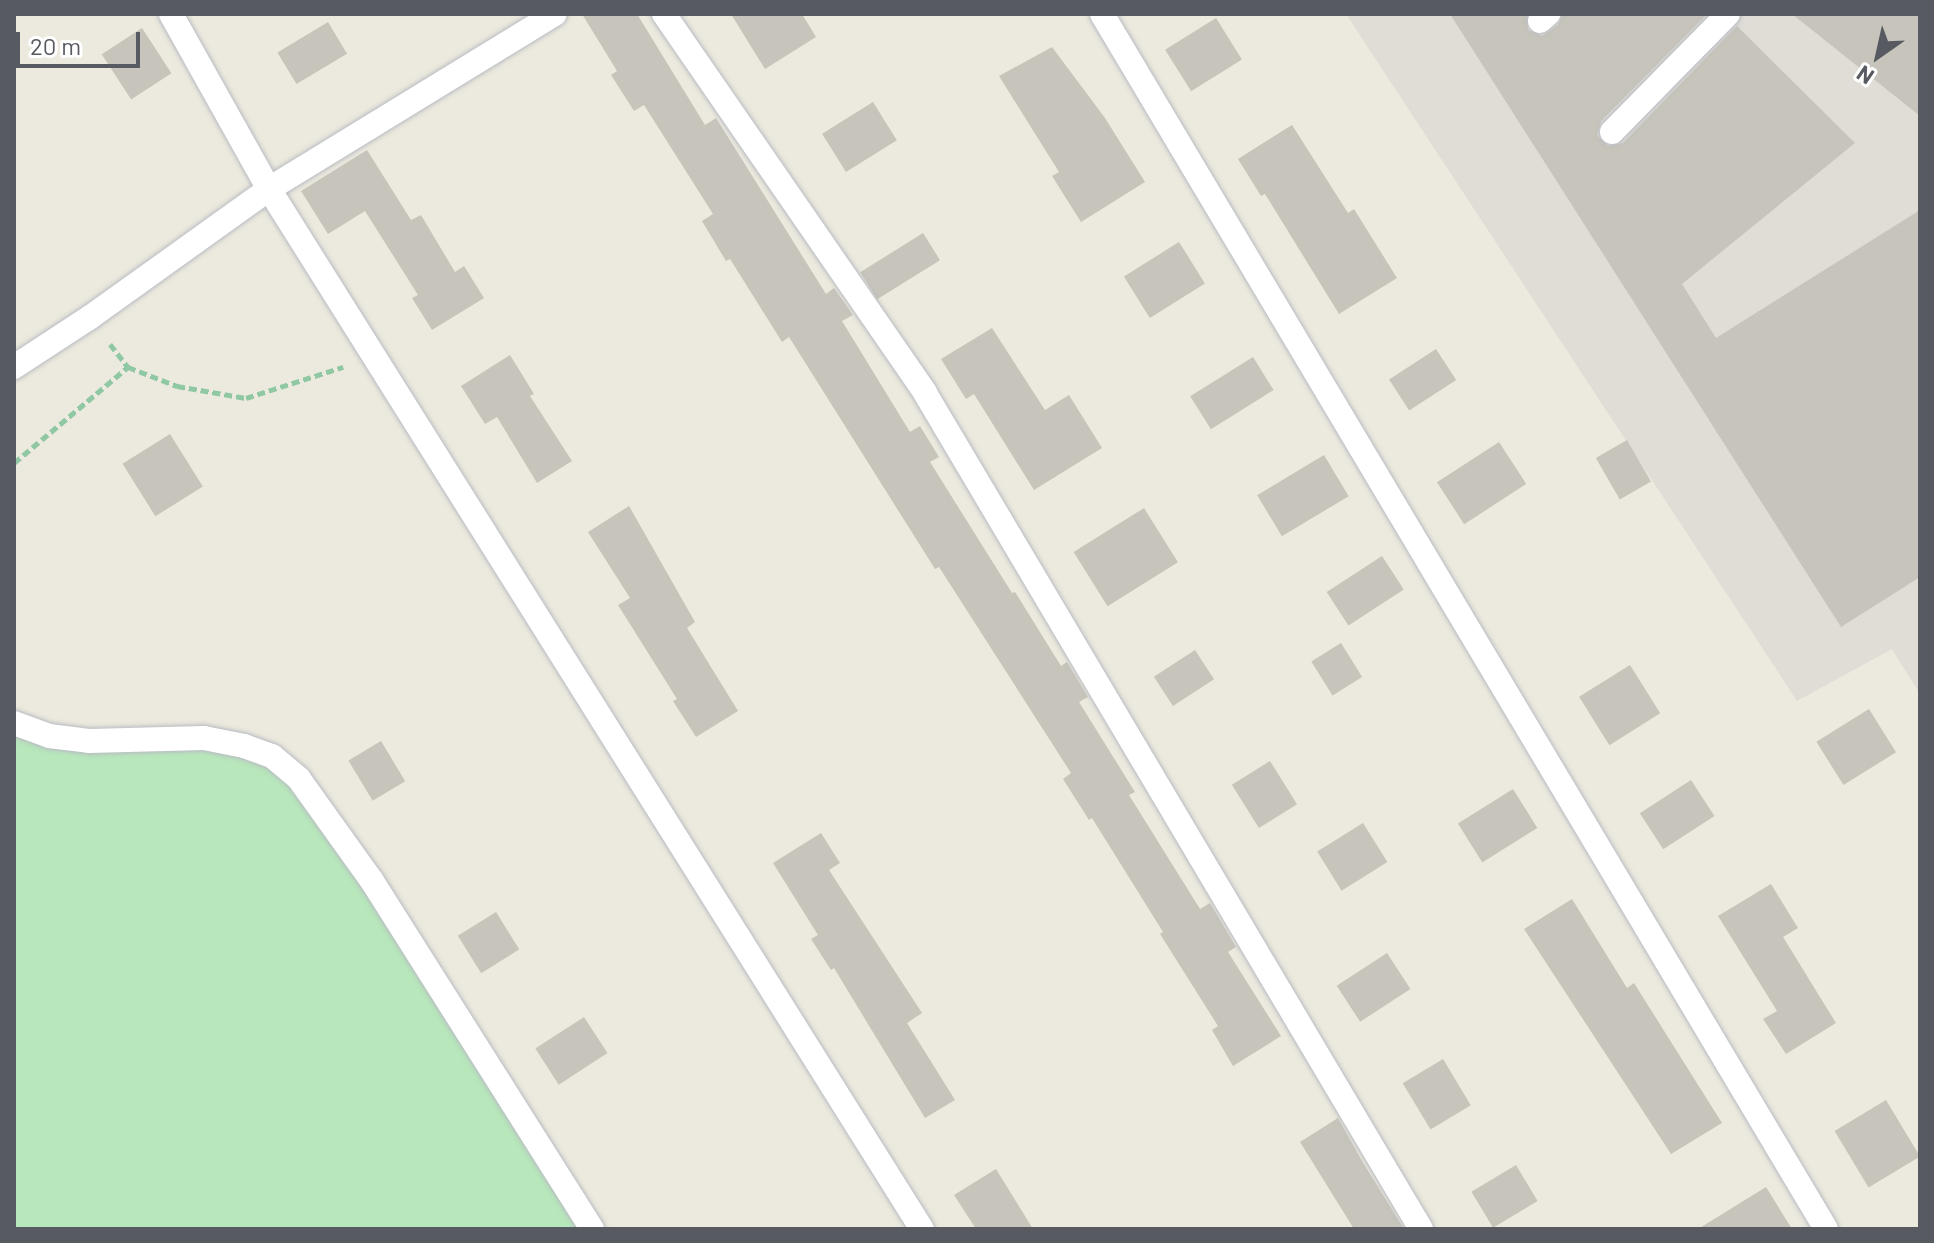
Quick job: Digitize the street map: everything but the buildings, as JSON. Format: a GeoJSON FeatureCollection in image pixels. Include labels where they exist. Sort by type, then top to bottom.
{"type":"FeatureCollection","features":[{"type":"Feature","properties":{"kind":"lane"},"geometry":{"type":"LineString","coordinates":[[171,14],[269,189],[922,1229]]}},
{"type":"Feature","properties":{"kind":"lane"},"geometry":{"type":"LineString","coordinates":[[14,367],[89,318],[269,189],[555,14]]}},
{"type":"Feature","properties":{"kind":"lane"},"geometry":{"type":"LineString","coordinates":[[664,14],[925,393],[1421,1229]]}},
{"type":"Feature","properties":{"kind":"lane"},"geometry":{"type":"LineString","coordinates":[[1102,14],[1826,1229]]}},
{"type":"Feature","properties":{"kind":"lane"},"geometry":{"type":"LineString","coordinates":[[1612,132],[1728,14]]}},
{"type":"Feature","properties":{"kind":"lane"},"geometry":{"type":"LineString","coordinates":[[14,723],[49,736],[89,741],[204,738],[231,743],[272,756],[299,779],[372,881],[592,1229]]}},
{"type":"Feature","properties":{"kind":"path"},"geometry":{"type":"LineString","coordinates":[[14,463],[128,367],[177,386],[246,398],[294,386],[374,355]]}},
{"type":"Feature","properties":{"kind":"shaded area"},"geometry":{"type":"Polygon","coordinates":[[[1346,14],[1920,14],[1920,694],[1892,649],[1797,701],[1346,14]]]}},
{"type":"Feature","properties":{"kind":"green space"},"geometry":{"type":"Polygon","coordinates":[[[14,723],[49,737],[204,738],[299,779],[592,1229],[14,1229],[14,723]]]}}]}
